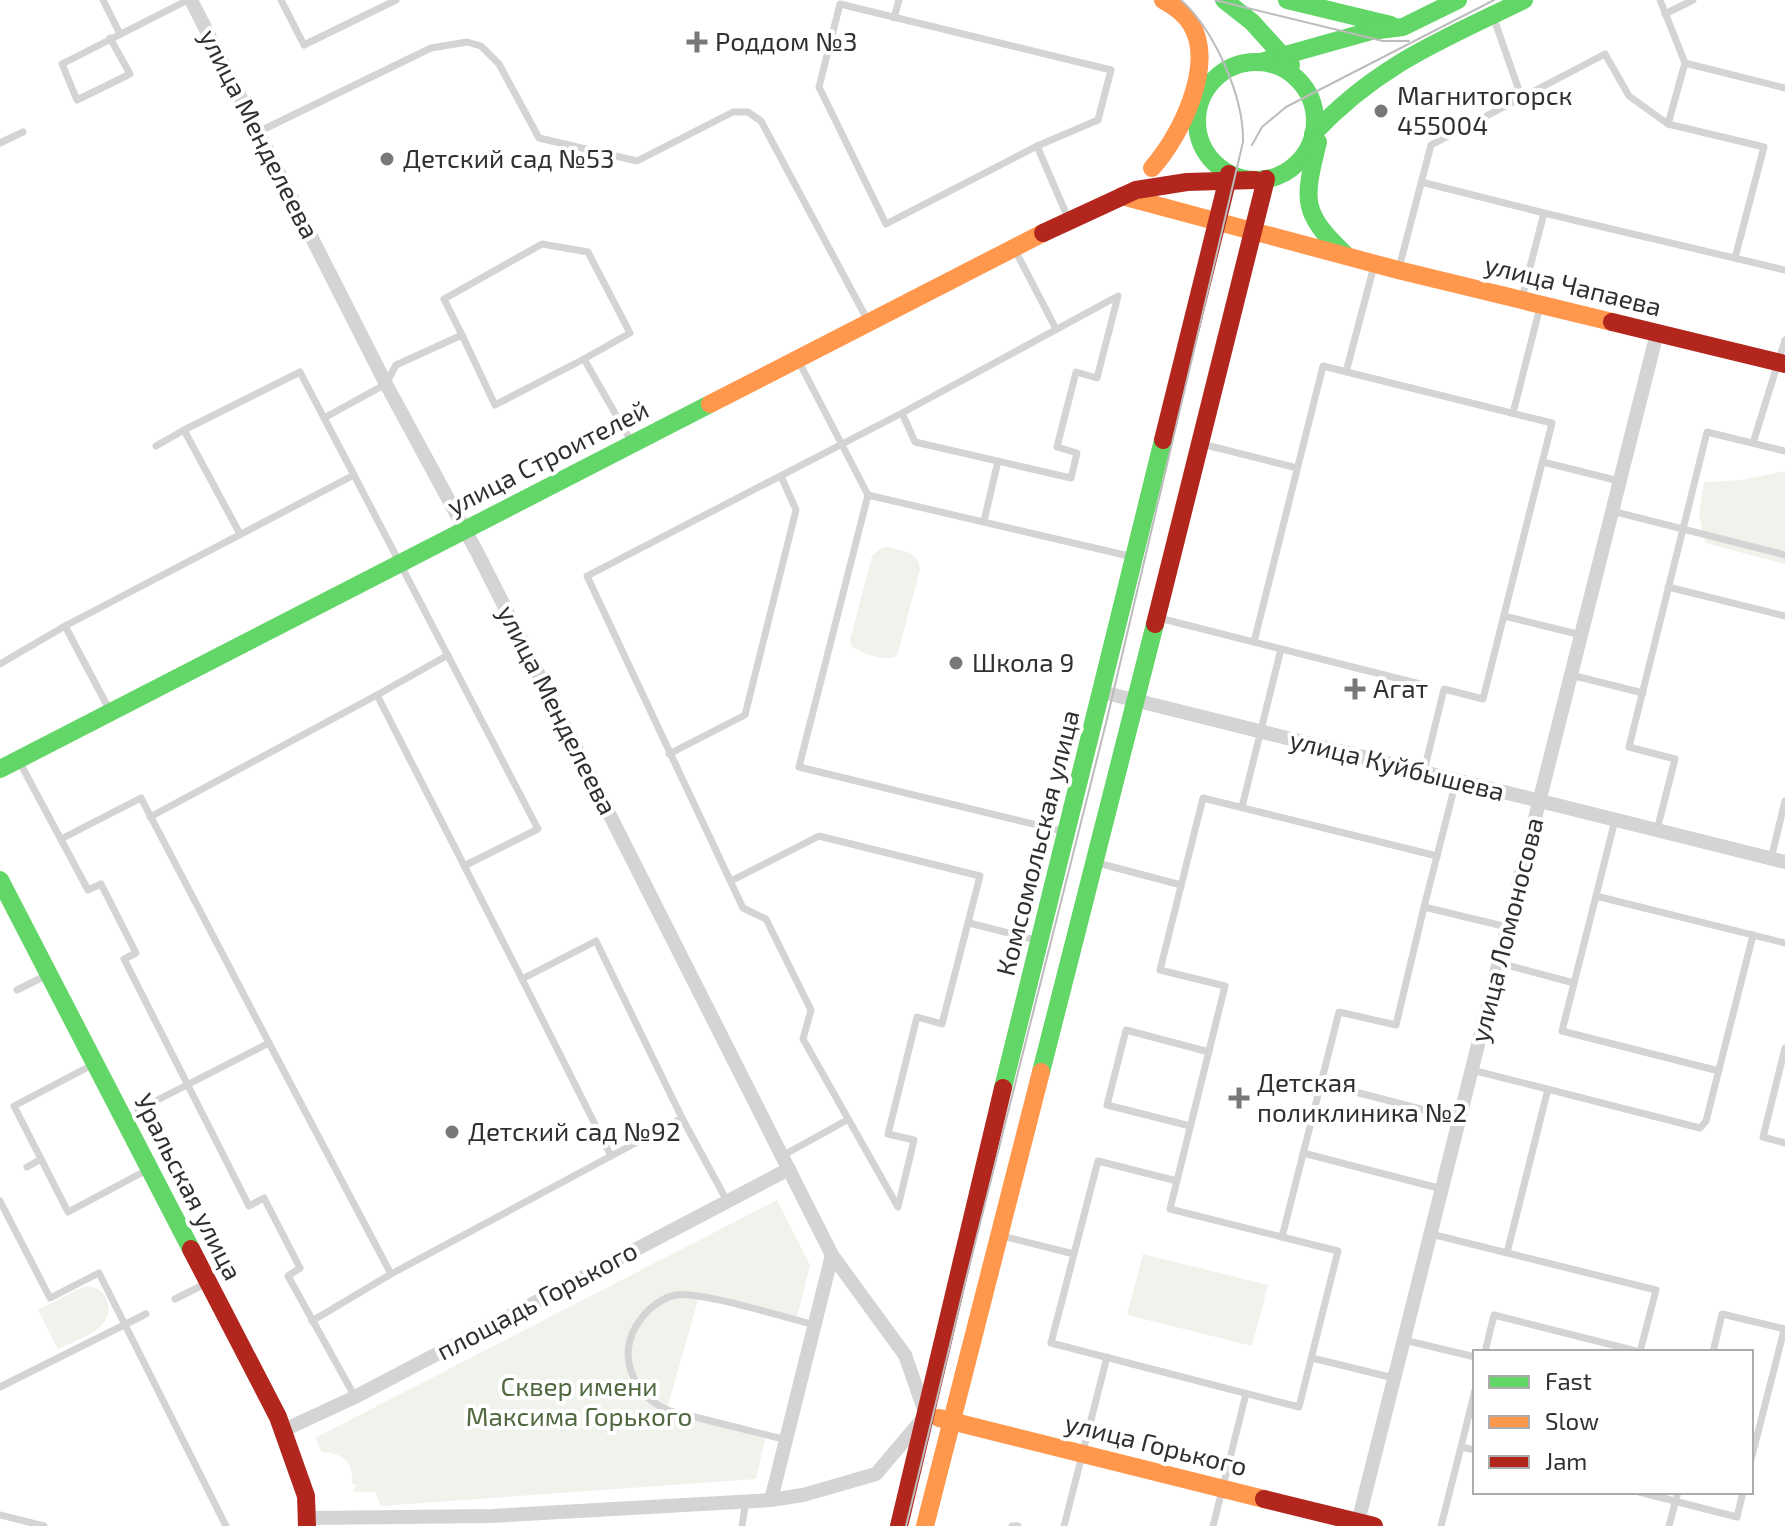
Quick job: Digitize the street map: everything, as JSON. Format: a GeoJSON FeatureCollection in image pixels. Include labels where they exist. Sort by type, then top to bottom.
{"type":"FeatureCollection","features":[{"type":"Feature","properties":{"kind":"street","name":"улица Менделеева"},"geometry":{"type":"LineString","coordinates":[[190,0],[386,384],[465,531],[832,1255],[905,1355],[926,1415]]}},
{"type":"Feature","properties":{"kind":"street"},"geometry":{"type":"LineString","coordinates":[[1163,0],[1181,12],[1193,27],[1199,51],[1195,107],[1204,148],[1228,177],[1261,180],[1288,171],[1306,152],[1313,134],[1313,108],[1284,55],[1252,22],[1224,0]]}},
{"type":"Feature","properties":{"kind":"street"},"geometry":{"type":"LineString","coordinates":[[1287,0],[1403,27]]}},
{"type":"Feature","properties":{"kind":"street"},"geometry":{"type":"LineString","coordinates":[[1195,107],[1217,77],[1227,70],[1371,31],[1403,27],[1458,0]]}},
{"type":"Feature","properties":{"kind":"street"},"geometry":{"type":"LineString","coordinates":[[1313,134],[1357,90],[1412,55],[1524,0]]}},
{"type":"Feature","properties":{"kind":"street"},"geometry":{"type":"LineString","coordinates":[[1195,107],[1199,51]]}},
{"type":"Feature","properties":{"kind":"street"},"geometry":{"type":"LineString","coordinates":[[1260,62],[1282,69],[1303,86]]}},
{"type":"Feature","properties":{"kind":"street","name":"улица Строителей"},"geometry":{"type":"LineString","coordinates":[[1121,196],[1176,141],[1195,107]]}},
{"type":"Feature","properties":{"kind":"street"},"geometry":{"type":"LineString","coordinates":[[1305,199],[1320,134],[1333,113]]}},
{"type":"Feature","properties":{"kind":"street","name":"улица Чапаева"},"geometry":{"type":"LineString","coordinates":[[1306,152],[1305,199],[1311,215],[1325,236],[1348,256]]}},
{"type":"Feature","properties":{"kind":"street","name":"улица Строителей"},"geometry":{"type":"LineString","coordinates":[[0,769],[1069,220],[1121,196],[1165,185],[1228,177]]}},
{"type":"Feature","properties":{"kind":"street","name":"Комсомольская улица"},"geometry":{"type":"LineString","coordinates":[[899,1526],[956,1280],[1228,177]]}},
{"type":"Feature","properties":{"kind":"street"},"geometry":{"type":"LineString","coordinates":[[925,1526],[1253,233],[1261,180]]}},
{"type":"Feature","properties":{"kind":"street","name":"улица Чапаева"},"geometry":{"type":"LineString","coordinates":[[1121,196],[1374,264],[1781,363]]}},
{"type":"Feature","properties":{"kind":"street","name":"улица Ломоносова"},"geometry":{"type":"LineString","coordinates":[[1363,1525],[1394,1378],[1657,333]]}},
{"type":"Feature","properties":{"kind":"street","name":"улица Куйбышева"},"geometry":{"type":"LineString","coordinates":[[1102,692],[1778,860]]}},
{"type":"Feature","properties":{"kind":"street","name":"Уральская улица"},"geometry":{"type":"LineString","coordinates":[[0,880],[284,1430],[306,1496],[307,1522]]}},
{"type":"Feature","properties":{"kind":"street","name":"площадь Горького"},"geometry":{"type":"LineString","coordinates":[[284,1430],[355,1397],[727,1201],[786,1163]]}},
{"type":"Feature","properties":{"kind":"street"},"geometry":{"type":"LineString","coordinates":[[771,1500],[832,1255]]}},
{"type":"Feature","properties":{"kind":"street"},"geometry":{"type":"LineString","coordinates":[[307,1522],[492,1516],[771,1500],[803,1495],[876,1474],[926,1415]]}},
{"type":"Feature","properties":{"kind":"street","name":"улица Горького"},"geometry":{"type":"LineString","coordinates":[[926,1415],[1363,1525]]}},
{"type":"Feature","properties":{"kind":"lane"},"geometry":{"type":"LineString","coordinates":[[103,0],[120,34]]}},
{"type":"Feature","properties":{"kind":"lane"},"geometry":{"type":"LineString","coordinates":[[110,38],[130,74],[77,100],[62,64],[110,38],[190,0]]}},
{"type":"Feature","properties":{"kind":"lane"},"geometry":{"type":"LineString","coordinates":[[281,0],[304,45],[396,0]]}},
{"type":"Feature","properties":{"kind":"lane"},"geometry":{"type":"LineString","coordinates":[[894,18],[899,0]]}},
{"type":"Feature","properties":{"kind":"lane"},"geometry":{"type":"LineString","coordinates":[[1660,0],[1685,63],[1668,124]]}},
{"type":"Feature","properties":{"kind":"lane"},"geometry":{"type":"LineString","coordinates":[[1665,14],[1693,0]]}},
{"type":"Feature","properties":{"kind":"lane"},"geometry":{"type":"LineString","coordinates":[[840,4],[1111,70],[1098,120],[1037,146],[886,224],[819,87],[840,4]]}},
{"type":"Feature","properties":{"kind":"lane"},"geometry":{"type":"LineString","coordinates":[[1492,16],[1521,96]]}},
{"type":"Feature","properties":{"kind":"lane"},"geometry":{"type":"LineString","coordinates":[[258,132],[344,95],[431,48],[467,42],[481,46],[499,64],[539,138],[637,161],[733,112],[748,112],[761,121],[869,323]]}},
{"type":"Feature","properties":{"kind":"lane"},"geometry":{"type":"LineString","coordinates":[[1398,270],[1431,145],[1605,54],[1629,96],[1668,124],[1764,147],[1735,258]]}},
{"type":"Feature","properties":{"kind":"lane"},"geometry":{"type":"LineString","coordinates":[[1685,63],[1785,88]]}},
{"type":"Feature","properties":{"kind":"lane"},"geometry":{"type":"LineString","coordinates":[[0,143],[23,132]]}},
{"type":"Feature","properties":{"kind":"lane"},"geometry":{"type":"LineString","coordinates":[[1037,146],[1069,220]]}},
{"type":"Feature","properties":{"kind":"lane"},"geometry":{"type":"LineString","coordinates":[[1421,182],[1785,270]]}},
{"type":"Feature","properties":{"kind":"lane"},"geometry":{"type":"LineString","coordinates":[[1522,300],[1544,213]]}},
{"type":"Feature","properties":{"kind":"lane"},"geometry":{"type":"LineString","coordinates":[[542,244],[588,252],[630,333],[495,405],[462,335],[444,299],[542,244]]}},
{"type":"Feature","properties":{"kind":"lane"},"geometry":{"type":"LineString","coordinates":[[1014,248],[1056,329]]}},
{"type":"Feature","properties":{"kind":"lane"},"geometry":{"type":"LineString","coordinates":[[1346,372],[1374,264]]}},
{"type":"Feature","properties":{"kind":"lane"},"geometry":{"type":"LineString","coordinates":[[731,881],[819,836],[980,876],[942,1024],[917,1017],[888,1134],[914,1140],[898,1207],[803,1039],[811,1010],[766,919],[743,908],[587,576],[902,413],[1118,296],[1097,378],[1076,372],[1057,447],[1077,453],[1071,478],[915,442],[902,413]]}},
{"type":"Feature","properties":{"kind":"lane"},"geometry":{"type":"LineString","coordinates":[[1513,413],[1541,305]]}},
{"type":"Feature","properties":{"kind":"lane"},"geometry":{"type":"LineString","coordinates":[[324,418],[386,384],[396,365],[462,335]]}},
{"type":"Feature","properties":{"kind":"lane"},"geometry":{"type":"LineString","coordinates":[[1753,443],[1781,363],[1785,340]]}},
{"type":"Feature","properties":{"kind":"lane"},"geometry":{"type":"LineString","coordinates":[[584,359],[632,444]]}},
{"type":"Feature","properties":{"kind":"lane"},"geometry":{"type":"LineString","coordinates":[[797,360],[868,495],[799,767],[1067,832]]}},
{"type":"Feature","properties":{"kind":"lane"},"geometry":{"type":"LineString","coordinates":[[1254,642],[1323,366],[1552,423],[1483,699],[1444,689],[1423,773]]}},
{"type":"Feature","properties":{"kind":"lane"},"geometry":{"type":"LineString","coordinates":[[156,446],[300,372],[538,829],[464,866]]}},
{"type":"Feature","properties":{"kind":"lane"},"geometry":{"type":"LineString","coordinates":[[184,430],[240,534]]}},
{"type":"Feature","properties":{"kind":"lane"},"geometry":{"type":"LineString","coordinates":[[1657,830],[1675,759],[1629,747],[1707,432],[1785,451]]}},
{"type":"Feature","properties":{"kind":"lane"},"geometry":{"type":"LineString","coordinates":[[1200,444],[1297,468]]}},
{"type":"Feature","properties":{"kind":"lane"},"geometry":{"type":"LineString","coordinates":[[984,521],[998,461]]}},
{"type":"Feature","properties":{"kind":"lane"},"geometry":{"type":"LineString","coordinates":[[1543,462],[1619,481]]}},
{"type":"Feature","properties":{"kind":"lane"},"geometry":{"type":"LineString","coordinates":[[0,664],[65,626],[354,475]]}},
{"type":"Feature","properties":{"kind":"lane"},"geometry":{"type":"LineString","coordinates":[[669,754],[745,715],[796,510],[781,476]]}},
{"type":"Feature","properties":{"kind":"lane"},"geometry":{"type":"LineString","coordinates":[[868,495],[1135,558]]}},
{"type":"Feature","properties":{"kind":"lane"},"geometry":{"type":"LineString","coordinates":[[1612,511],[1785,555]]}},
{"type":"Feature","properties":{"kind":"lane"},"geometry":{"type":"LineString","coordinates":[[1668,587],[1785,616]]}},
{"type":"Feature","properties":{"kind":"lane"},"geometry":{"type":"LineString","coordinates":[[1504,616],[1581,635]]}},
{"type":"Feature","properties":{"kind":"lane"},"geometry":{"type":"LineString","coordinates":[[1157,617],[1420,684]]}},
{"type":"Feature","properties":{"kind":"lane"},"geometry":{"type":"LineString","coordinates":[[65,626],[110,712]]}},
{"type":"Feature","properties":{"kind":"lane"},"geometry":{"type":"LineString","coordinates":[[1242,807],[1281,649]]}},
{"type":"Feature","properties":{"kind":"lane"},"geometry":{"type":"LineString","coordinates":[[150,817],[448,655]]}},
{"type":"Feature","properties":{"kind":"lane"},"geometry":{"type":"LineString","coordinates":[[1571,675],[1643,693]]}},
{"type":"Feature","properties":{"kind":"lane"},"geometry":{"type":"LineString","coordinates":[[377,695],[611,1156]]}},
{"type":"Feature","properties":{"kind":"lane"},"geometry":{"type":"LineString","coordinates":[[19,760],[88,890],[101,884],[136,953],[124,959],[249,1206],[264,1198],[300,1268],[288,1276],[355,1397]]}},
{"type":"Feature","properties":{"kind":"lane"},"geometry":{"type":"LineString","coordinates":[[1282,1237],[1339,1012],[1396,1025],[1456,781]]}},
{"type":"Feature","properties":{"kind":"lane"},"geometry":{"type":"LineString","coordinates":[[61,839],[141,798],[391,1274]]}},
{"type":"Feature","properties":{"kind":"lane"},"geometry":{"type":"LineString","coordinates":[[1177,1181],[1098,1161],[1051,1343],[1299,1407],[1338,1251],[1170,1209],[1177,1181],[1190,1126],[1225,986],[1160,970],[1181,885],[1203,798],[1437,856]]}},
{"type":"Feature","properties":{"kind":"lane"},"geometry":{"type":"LineString","coordinates":[[1778,860],[1785,801]]}},
{"type":"Feature","properties":{"kind":"lane"},"geometry":{"type":"LineString","coordinates":[[1615,820],[1562,1031],[1719,1071]]}},
{"type":"Feature","properties":{"kind":"lane"},"geometry":{"type":"LineString","coordinates":[[1095,863],[1181,885]]}},
{"type":"Feature","properties":{"kind":"lane"},"geometry":{"type":"LineString","coordinates":[[1596,896],[1785,943]]}},
{"type":"Feature","properties":{"kind":"lane"},"geometry":{"type":"LineString","coordinates":[[1424,907],[1508,927]]}},
{"type":"Feature","properties":{"kind":"lane"},"geometry":{"type":"LineString","coordinates":[[969,923],[1040,941]]}},
{"type":"Feature","properties":{"kind":"lane"},"geometry":{"type":"LineString","coordinates":[[1472,1070],[1700,1128],[1706,1121],[1753,935]]}},
{"type":"Feature","properties":{"kind":"lane"},"geometry":{"type":"LineString","coordinates":[[522,979],[596,941],[682,1118],[727,1201]]}},
{"type":"Feature","properties":{"kind":"lane"},"geometry":{"type":"LineString","coordinates":[[1499,963],[1574,983]]}},
{"type":"Feature","properties":{"kind":"lane"},"geometry":{"type":"LineString","coordinates":[[17,990],[49,975]]}},
{"type":"Feature","properties":{"kind":"lane"},"geometry":{"type":"LineString","coordinates":[[1190,1126],[1107,1105],[1126,1030],[1209,1052]]}},
{"type":"Feature","properties":{"kind":"lane"},"geometry":{"type":"LineString","coordinates":[[138,1110],[269,1043]]}},
{"type":"Feature","properties":{"kind":"lane"},"geometry":{"type":"LineString","coordinates":[[1785,1048],[1763,1137],[1785,1143]]}},
{"type":"Feature","properties":{"kind":"lane"},"geometry":{"type":"LineString","coordinates":[[95,1064],[14,1106],[68,1212],[149,1169]]}},
{"type":"Feature","properties":{"kind":"lane"},"geometry":{"type":"LineString","coordinates":[[1321,1083],[1459,1119]]}},
{"type":"Feature","properties":{"kind":"lane"},"geometry":{"type":"LineString","coordinates":[[1507,1253],[1548,1089]]}},
{"type":"Feature","properties":{"kind":"lane"},"geometry":{"type":"LineString","coordinates":[[312,1321],[391,1274],[682,1118]]}},
{"type":"Feature","properties":{"kind":"lane"},"geometry":{"type":"LineString","coordinates":[[786,1163],[847,1120]]}},
{"type":"Feature","properties":{"kind":"lane"},"geometry":{"type":"LineString","coordinates":[[1303,1153],[1442,1189]]}},
{"type":"Feature","properties":{"kind":"lane"},"geometry":{"type":"LineString","coordinates":[[27,1167],[41,1159]]}},
{"type":"Feature","properties":{"kind":"lane"},"geometry":{"type":"LineString","coordinates":[[0,1201],[50,1298],[99,1273],[226,1526]]}},
{"type":"Feature","properties":{"kind":"lane"},"geometry":{"type":"LineString","coordinates":[[1431,1234],[1656,1290],[1641,1350]]}},
{"type":"Feature","properties":{"kind":"lane"},"geometry":{"type":"LineString","coordinates":[[999,1235],[1074,1254]]}},
{"type":"Feature","properties":{"kind":"lane"},"geometry":{"type":"LineString","coordinates":[[175,1299],[208,1283]]}},
{"type":"Feature","properties":{"kind":"lane"},"geometry":{"type":"LineString","coordinates":[[787,1440],[667,1410],[648,1397],[635,1381],[627,1357],[631,1337],[642,1315],[660,1301],[677,1295],[699,1297],[815,1325]]}},
{"type":"Feature","properties":{"kind":"lane"},"geometry":{"type":"LineString","coordinates":[[0,1387],[146,1314]]}},
{"type":"Feature","properties":{"kind":"lane"},"geometry":{"type":"LineString","coordinates":[[1713,1350],[1722,1314],[1784,1329],[1753,1452]]}},
{"type":"Feature","properties":{"kind":"lane"},"geometry":{"type":"LineString","coordinates":[[1485,1350],[1494,1315],[1632,1350]]}},
{"type":"Feature","properties":{"kind":"lane"},"geometry":{"type":"LineString","coordinates":[[1404,1340],[1473,1357]]}},
{"type":"Feature","properties":{"kind":"lane"},"geometry":{"type":"LineString","coordinates":[[1064,1526],[1107,1357]]}},
{"type":"Feature","properties":{"kind":"lane"},"geometry":{"type":"LineString","coordinates":[[1312,1358],[1394,1378]]}},
{"type":"Feature","properties":{"kind":"lane"},"geometry":{"type":"LineString","coordinates":[[1773,1374],[1783,1376]]}},
{"type":"Feature","properties":{"kind":"lane"},"geometry":{"type":"LineString","coordinates":[[1213,1526],[1246,1394]]}},
{"type":"Feature","properties":{"kind":"lane"},"geometry":{"type":"LineString","coordinates":[[1441,1526],[1473,1398]]}},
{"type":"Feature","properties":{"kind":"lane"},"geometry":{"type":"LineString","coordinates":[[1461,1447],[1473,1450]]}},
{"type":"Feature","properties":{"kind":"lane"},"geometry":{"type":"LineString","coordinates":[[1646,1494],[1737,1517],[1743,1494]]}},
{"type":"Feature","properties":{"kind":"lane"},"geometry":{"type":"LineString","coordinates":[[1669,1526],[1677,1494]]}},
{"type":"Feature","properties":{"kind":"lane"},"geometry":{"type":"LineString","coordinates":[[742,1526],[746,1501]]}},
{"type":"Feature","properties":{"kind":"lane"},"geometry":{"type":"LineString","coordinates":[[0,1515],[44,1526]]}},
{"type":"Feature","properties":{"kind":"green space"},"geometry":{"type":"Polygon","coordinates":[[[1785,471],[1785,564],[1705,543],[1699,514],[1704,482],[1742,480],[1785,471]]]}},
{"type":"Feature","properties":{"kind":"green space"},"geometry":{"type":"Polygon","coordinates":[[[888,547],[913,555],[920,569],[898,653],[895,657],[884,658],[860,651],[851,645],[850,640],[872,556],[881,548],[888,547]]]}},
{"type":"Feature","properties":{"kind":"green space","name":"Сквер имени Максима Горького"},"geometry":{"type":"Polygon","coordinates":[[[777,1200],[810,1265],[796,1321],[699,1297],[667,1409],[766,1435],[756,1479],[381,1506],[375,1492],[352,1492],[356,1485],[352,1483],[351,1469],[345,1460],[322,1452],[315,1438],[777,1200]]]}},
{"type":"Feature","properties":{"kind":"green space"},"geometry":{"type":"Polygon","coordinates":[[[1143,1254],[1268,1285],[1252,1346],[1127,1315],[1143,1254]]]}},
{"type":"Feature","properties":{"kind":"green space"},"geometry":{"type":"Polygon","coordinates":[[[85,1286],[98,1289],[104,1295],[107,1317],[102,1325],[85,1337],[58,1349],[38,1310],[85,1286]]]}},
{"type":"Feature","properties":{"kind":"tram line"},"geometry":{"type":"LineString","coordinates":[[906,1526],[1107,719],[1243,142],[1239,105],[1225,66],[1205,29],[1181,0]]}},
{"type":"Feature","properties":{"kind":"tram line"},"geometry":{"type":"LineString","coordinates":[[1215,0],[1383,41],[1409,41]]}},
{"type":"Feature","properties":{"kind":"tram line"},"geometry":{"type":"LineString","coordinates":[[1252,145],[1262,127],[1286,107],[1494,0]]}},
{"type":"Feature","properties":{"kind":"traffic: fast"},"geometry":{"type":"LineString","coordinates":[[1224,0],[1252,22],[1291,65]]}},
{"type":"Feature","properties":{"kind":"traffic: fast"},"geometry":{"type":"LineString","coordinates":[[1287,0],[1391,25]]}},
{"type":"Feature","properties":{"kind":"traffic: fast"},"geometry":{"type":"LineString","coordinates":[[1261,62],[1371,31],[1403,27],[1458,0]]}},
{"type":"Feature","properties":{"kind":"traffic: fast"},"geometry":{"type":"LineString","coordinates":[[1313,134],[1337,110],[1386,72],[1438,42],[1524,0]]}},
{"type":"Feature","properties":{"kind":"traffic: fast"},"geometry":{"type":"LineString","coordinates":[[1256,62],[1289,72],[1305,88],[1315,121],[1305,154],[1289,170],[1256,180],[1223,170],[1207,154],[1197,121],[1207,88],[1223,72],[1256,62]]}},
{"type":"Feature","properties":{"kind":"traffic: fast"},"geometry":{"type":"LineString","coordinates":[[1318,142],[1310,178],[1309,204],[1320,227],[1345,254]]}},
{"type":"Feature","properties":{"kind":"traffic: fast"},"geometry":{"type":"LineString","coordinates":[[0,769],[710,404]]}},
{"type":"Feature","properties":{"kind":"traffic: fast"},"geometry":{"type":"LineString","coordinates":[[1003,1088],[1163,440]]}},
{"type":"Feature","properties":{"kind":"traffic: fast"},"geometry":{"type":"LineString","coordinates":[[1041,1072],[1155,624]]}},
{"type":"Feature","properties":{"kind":"traffic: fast"},"geometry":{"type":"LineString","coordinates":[[0,880],[191,1249]]}},
{"type":"Feature","properties":{"kind":"traffic: slow"},"geometry":{"type":"LineString","coordinates":[[1152,168],[1183,120],[1197,79],[1199,59],[1198,41],[1191,24],[1179,10],[1163,0]]}},
{"type":"Feature","properties":{"kind":"traffic: slow"},"geometry":{"type":"LineString","coordinates":[[1122,196],[1398,270],[1612,322]]}},
{"type":"Feature","properties":{"kind":"traffic: slow"},"geometry":{"type":"LineString","coordinates":[[710,404],[1043,233]]}},
{"type":"Feature","properties":{"kind":"traffic: slow"},"geometry":{"type":"LineString","coordinates":[[925,1526],[1041,1072]]}},
{"type":"Feature","properties":{"kind":"traffic: slow"},"geometry":{"type":"LineString","coordinates":[[939,1418],[1264,1499]]}},
{"type":"Feature","properties":{"kind":"traffic: jam"},"geometry":{"type":"LineString","coordinates":[[1163,440],[1229,174]]}},
{"type":"Feature","properties":{"kind":"traffic: jam"},"geometry":{"type":"LineString","coordinates":[[1155,624],[1266,179]]}},
{"type":"Feature","properties":{"kind":"traffic: jam"},"geometry":{"type":"LineString","coordinates":[[1043,233],[1136,190],[1187,182],[1255,180]]}},
{"type":"Feature","properties":{"kind":"traffic: jam"},"geometry":{"type":"LineString","coordinates":[[1612,322],[1785,364]]}},
{"type":"Feature","properties":{"kind":"traffic: jam"},"geometry":{"type":"LineString","coordinates":[[899,1526],[1003,1088]]}},
{"type":"Feature","properties":{"kind":"traffic: jam"},"geometry":{"type":"LineString","coordinates":[[191,1249],[278,1417],[306,1496],[307,1526]]}},
{"type":"Feature","properties":{"kind":"traffic: jam"},"geometry":{"type":"LineString","coordinates":[[1264,1499],[1374,1526]]}},
{"type":"Feature","properties":{"kind":"place","name":"Роддом №3"},"geometry":{"type":"Point","coordinates":[697,42]}},
{"type":"Feature","properties":{"kind":"place","name":"Магнитогорск 455004"},"geometry":{"type":"Point","coordinates":[1381,111]}},
{"type":"Feature","properties":{"kind":"place","name":"Детский сад №53"},"geometry":{"type":"Point","coordinates":[387,159]}},
{"type":"Feature","properties":{"kind":"place","name":"Школа 9"},"geometry":{"type":"Point","coordinates":[956,663]}},
{"type":"Feature","properties":{"kind":"place","name":"Агат"},"geometry":{"type":"Point","coordinates":[1355,689]}},
{"type":"Feature","properties":{"kind":"place","name":"Детская поликлиника №2"},"geometry":{"type":"Point","coordinates":[1239,1098]}},
{"type":"Feature","properties":{"kind":"place","name":"Детский сад №92"},"geometry":{"type":"Point","coordinates":[452,1132]}}]}
